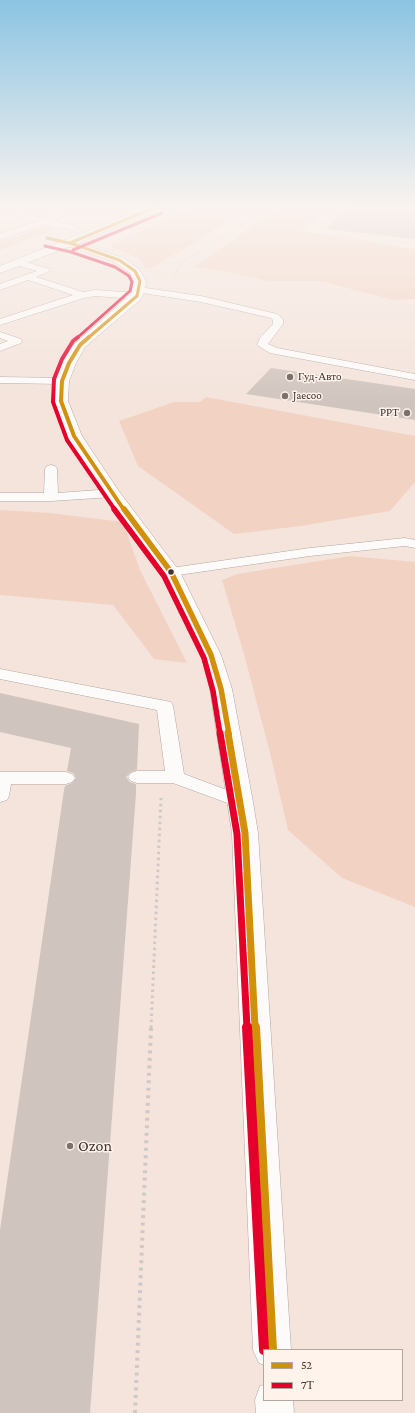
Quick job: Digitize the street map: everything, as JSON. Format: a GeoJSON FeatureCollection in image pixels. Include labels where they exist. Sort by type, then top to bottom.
{"type":"FeatureCollection","features":[{"type":"Feature","properties":{"kind":"street"},"geometry":{"type":"LineString","coordinates":[[135,272],[140,281],[138,293],[80,345],[69,363],[62,381],[61,401],[74,436],[112,493],[171,572],[211,654],[221,689],[245,833],[272,1349]]}},
{"type":"Feature","properties":{"kind":"street"},"geometry":{"type":"LineString","coordinates":[[274,1401],[275,1413]]}},
{"type":"Feature","properties":{"kind":"lane"},"geometry":{"type":"LineString","coordinates":[[0,286],[43,272]]}},
{"type":"Feature","properties":{"kind":"lane"},"geometry":{"type":"LineString","coordinates":[[26,277],[82,294]]}},
{"type":"Feature","properties":{"kind":"lane"},"geometry":{"type":"LineString","coordinates":[[0,322],[82,294],[163,293],[201,299],[274,316],[278,319],[278,324],[262,344],[274,351],[415,377]]}},
{"type":"Feature","properties":{"kind":"lane"},"geometry":{"type":"LineString","coordinates":[[0,335],[17,341],[0,348]]}},
{"type":"Feature","properties":{"kind":"lane"},"geometry":{"type":"LineString","coordinates":[[0,380],[62,381]]}},
{"type":"Feature","properties":{"kind":"lane"},"geometry":{"type":"LineString","coordinates":[[51,469],[51,497]]}},
{"type":"Feature","properties":{"kind":"lane"},"geometry":{"type":"LineString","coordinates":[[0,497],[51,497],[112,493]]}},
{"type":"Feature","properties":{"kind":"lane"},"geometry":{"type":"LineString","coordinates":[[171,572],[310,552],[405,542],[415,544]]}},
{"type":"Feature","properties":{"kind":"lane"},"geometry":{"type":"LineString","coordinates":[[0,674],[165,706],[168,777]]}},
{"type":"Feature","properties":{"kind":"lane"},"geometry":{"type":"LineString","coordinates":[[137,778],[168,777],[241,802]]}},
{"type":"Feature","properties":{"kind":"lane"},"geometry":{"type":"LineString","coordinates":[[1,785],[66,778]]}},
{"type":"Feature","properties":{"kind":"path"},"geometry":{"type":"LineString","coordinates":[[163,293],[177,272]]}},
{"type":"Feature","properties":{"kind":"path"},"geometry":{"type":"LineString","coordinates":[[135,1413],[168,777]]}},
{"type":"Feature","properties":{"kind":"shaded area"},"geometry":{"type":"Polygon","coordinates":[[[228,272],[415,272],[415,299],[393,300],[320,281],[268,281],[228,272]]]}},
{"type":"Feature","properties":{"kind":"shaded area"},"geometry":{"type":"Polygon","coordinates":[[[206,397],[415,436],[415,482],[390,511],[301,526],[234,534],[138,466],[119,421],[174,402],[200,402],[206,397]]]}},
{"type":"Feature","properties":{"kind":"shaded area"},"geometry":{"type":"Polygon","coordinates":[[[0,510],[50,513],[123,522],[140,570],[187,663],[154,659],[113,605],[0,595],[0,510]]]}},
{"type":"Feature","properties":{"kind":"shaded area"},"geometry":{"type":"Polygon","coordinates":[[[350,556],[415,562],[415,907],[342,878],[288,830],[271,757],[244,654],[222,580],[237,574],[350,556]]]}},
{"type":"Feature","properties":{"kind":"building"},"geometry":{"type":"Polygon","coordinates":[[[271,368],[415,389],[415,420],[246,394],[271,368]]]}},
{"type":"Feature","properties":{"kind":"building"},"geometry":{"type":"Polygon","coordinates":[[[0,693],[139,724],[137,770],[131,772],[126,777],[130,782],[136,784],[136,793],[90,1413],[0,1413],[0,1230],[64,790],[65,786],[72,783],[76,778],[73,773],[67,771],[71,748],[0,732],[0,693]]]}},
{"type":"Feature","properties":{"kind":"transit line","name":"7Т"},"geometry":{"type":"LineString","coordinates":[[123,272],[129,276],[132,282],[130,291],[73,341],[62,359],[54,379],[53,402],[67,440],[106,498],[164,576],[204,658],[213,691],[237,834],[264,1349]]}},
{"type":"Feature","properties":{"kind":"transit line","name":"52"},"geometry":{"type":"LineString","coordinates":[[135,272],[140,281],[137,296],[80,345],[69,363],[62,381],[61,401],[74,436],[112,493],[171,572],[211,655],[221,689],[245,833],[272,1349]]}},
{"type":"Feature","properties":{"kind":"place","name":"Гуд-Авто"},"geometry":{"type":"Point","coordinates":[290,377]}},
{"type":"Feature","properties":{"kind":"place","name":"Jaecoo"},"geometry":{"type":"Point","coordinates":[285,396]}},
{"type":"Feature","properties":{"kind":"place","name":"РРТ"},"geometry":{"type":"Point","coordinates":[407,413]}},
{"type":"Feature","properties":{"kind":"place","name":"Ozon"},"geometry":{"type":"Point","coordinates":[70,1146]}}]}
